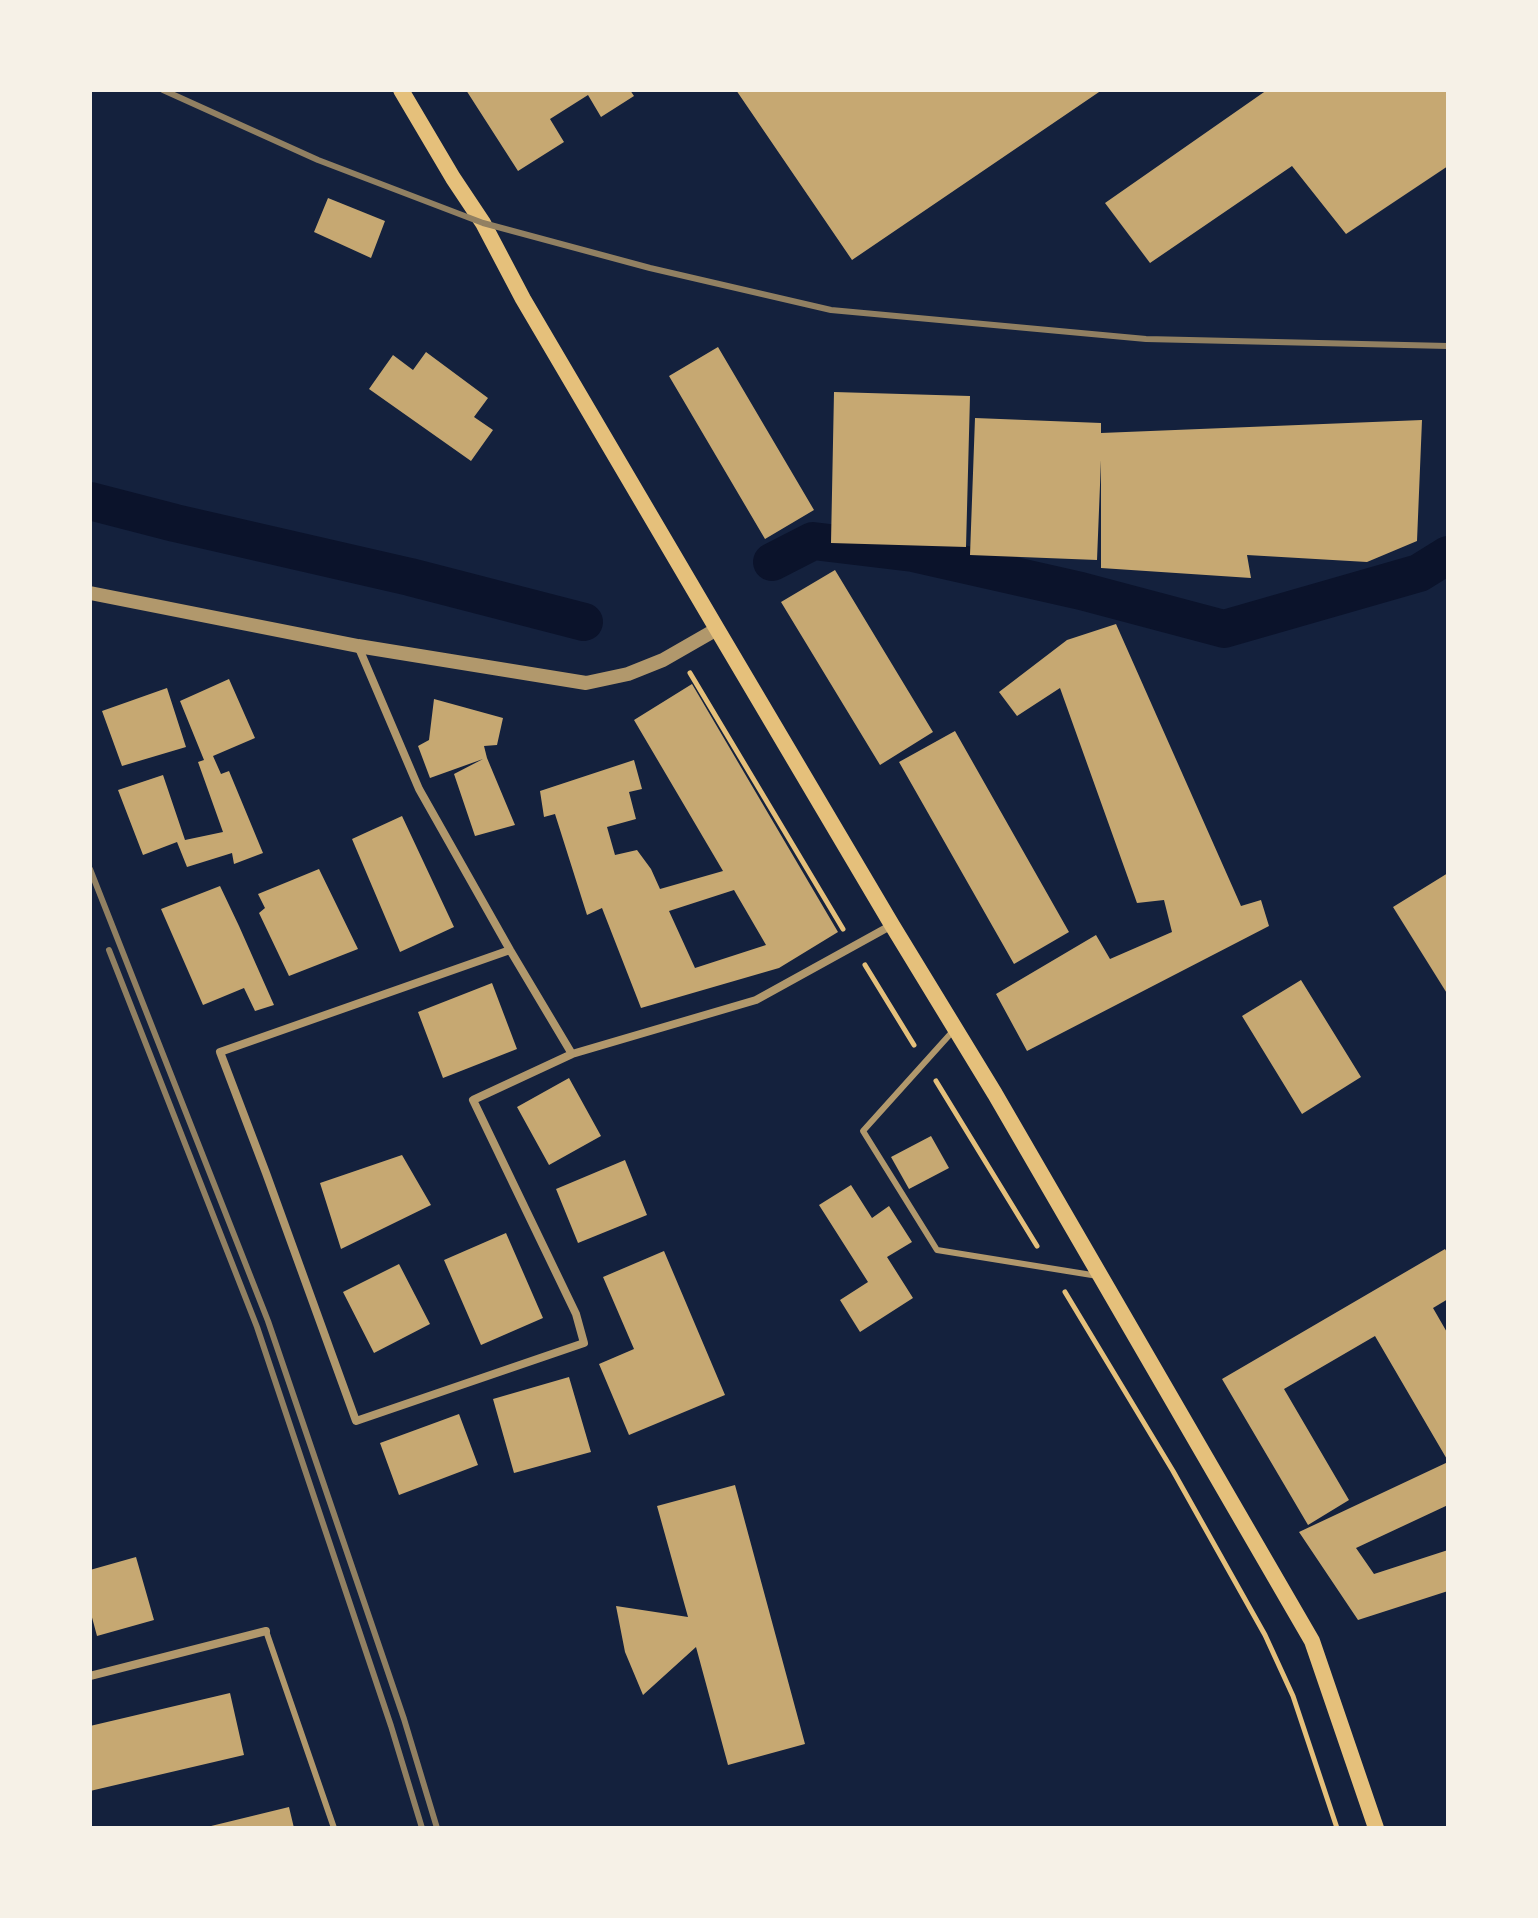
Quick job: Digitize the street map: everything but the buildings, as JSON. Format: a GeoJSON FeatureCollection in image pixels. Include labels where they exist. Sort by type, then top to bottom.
{"type":"FeatureCollection","features":[{"type":"Feature","properties":{"kind":"main road"},"geometry":{"type":"LineString","coordinates":[[401,90],[483,223],[523,299],[1102,1277],[1312,1641],[1376,1828]]}},
{"type":"Feature","properties":{"kind":"street"},"geometry":{"type":"LineString","coordinates":[[90,593],[358,646],[586,683],[628,674],[663,660],[717,629]]}},
{"type":"Feature","properties":{"kind":"street"},"geometry":{"type":"LineString","coordinates":[[358,646],[419,789],[572,1054]]}},
{"type":"Feature","properties":{"kind":"street"},"geometry":{"type":"LineString","coordinates":[[510,950],[220,1052],[356,1421],[584,1343],[576,1314],[473,1100],[572,1054],[756,1000],[892,925]]}},
{"type":"Feature","properties":{"kind":"street"},"geometry":{"type":"LineString","coordinates":[[90,1676],[266,1631]]}},
{"type":"Feature","properties":{"kind":"lane"},"geometry":{"type":"LineString","coordinates":[[955,1029],[863,1131],[937,1250],[1102,1277]]}},
{"type":"Feature","properties":{"kind":"lane"},"geometry":{"type":"LineString","coordinates":[[266,1631],[334,1828]]}},
{"type":"Feature","properties":{"kind":"waterway"},"geometry":{"type":"LineString","coordinates":[[90,501],[584,622]]}},
{"type":"Feature","properties":{"kind":"waterway"},"geometry":{"type":"LineString","coordinates":[[772,562],[813,541],[913,553],[1081,591],[1224,629],[1419,573],[1448,555]]}},
{"type":"Feature","properties":{"kind":"railway"},"geometry":{"type":"LineString","coordinates":[[163,90],[318,160],[483,223],[650,268],[831,310],[1146,339],[1448,346]]}},
{"type":"Feature","properties":{"kind":"railway"},"geometry":{"type":"LineString","coordinates":[[90,869],[268,1321],[404,1719],[437,1828]]}},
{"type":"Feature","properties":{"kind":"railway"},"geometry":{"type":"LineString","coordinates":[[109,950],[257,1327],[391,1726],[422,1828]]}}]}
